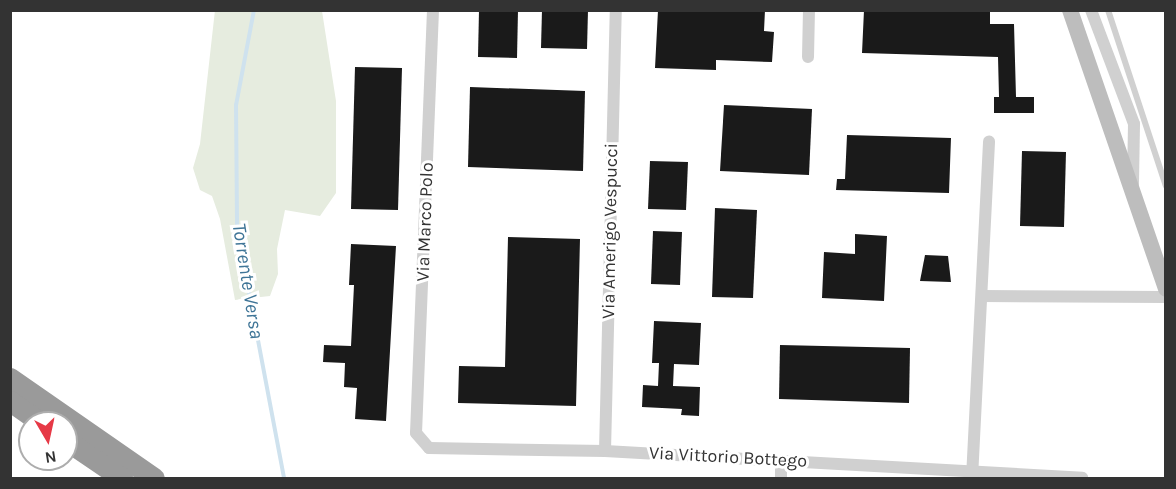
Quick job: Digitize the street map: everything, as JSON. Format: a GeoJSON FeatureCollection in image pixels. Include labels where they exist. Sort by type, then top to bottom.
{"type":"FeatureCollection","features":[{"type":"Feature","properties":{"kind":"highway"},"geometry":{"type":"LineString","coordinates":[[10,378],[154,478]]}},
{"type":"Feature","properties":{"kind":"highway"},"geometry":{"type":"LineString","coordinates":[[10,401],[25,411]]}},
{"type":"Feature","properties":{"kind":"highway"},"geometry":{"type":"LineString","coordinates":[[78,448],[122,478]]}},
{"type":"Feature","properties":{"kind":"street","name":"Via Marco Polo"},"geometry":{"type":"LineString","coordinates":[[416,433],[433,10]]}},
{"type":"Feature","properties":{"kind":"street","name":"Via Amerigo Vespucci"},"geometry":{"type":"LineString","coordinates":[[605,451],[616,10]]}},
{"type":"Feature","properties":{"kind":"street"},"geometry":{"type":"LineString","coordinates":[[808,57],[809,10]]}},
{"type":"Feature","properties":{"kind":"street"},"geometry":{"type":"LineString","coordinates":[[1070,10],[1166,289]]}},
{"type":"Feature","properties":{"kind":"street"},"geometry":{"type":"LineString","coordinates":[[1091,10],[1134,124],[1133,194]]}},
{"type":"Feature","properties":{"kind":"street"},"geometry":{"type":"LineString","coordinates":[[973,475],[988,141]]}},
{"type":"Feature","properties":{"kind":"street"},"geometry":{"type":"LineString","coordinates":[[982,296],[1166,297]]}},
{"type":"Feature","properties":{"kind":"street","name":"Via Vittorio Bottego"},"geometry":{"type":"LineString","coordinates":[[416,433],[429,448],[605,451],[781,460],[973,475],[1082,478]]}},
{"type":"Feature","properties":{"kind":"street"},"geometry":{"type":"LineString","coordinates":[[781,460],[781,478]]}},
{"type":"Feature","properties":{"kind":"lane"},"geometry":{"type":"LineString","coordinates":[[1108,10],[1166,186]]}},
{"type":"Feature","properties":{"kind":"shaded area"},"geometry":{"type":"Polygon","coordinates":[[[215,10],[322,11],[336,101],[336,193],[320,216],[285,210],[277,249],[278,274],[270,296],[235,300],[220,219],[212,196],[200,190],[193,168],[200,144],[215,10]]]}},
{"type":"Feature","properties":{"kind":"building"},"geometry":{"type":"Polygon","coordinates":[[[479,10],[518,10],[517,58],[478,57],[479,10]]]}},
{"type":"Feature","properties":{"kind":"building"},"geometry":{"type":"Polygon","coordinates":[[[542,10],[588,10],[587,49],[541,48],[542,10]]]}},
{"type":"Feature","properties":{"kind":"building"},"geometry":{"type":"Polygon","coordinates":[[[658,10],[765,10],[764,31],[774,32],[772,62],[716,60],[716,70],[655,68],[658,10]]]}},
{"type":"Feature","properties":{"kind":"building"},"geometry":{"type":"Polygon","coordinates":[[[864,10],[990,10],[990,24],[1014,24],[1016,97],[1034,97],[1034,113],[994,113],[994,97],[999,97],[998,57],[862,53],[864,10]]]}},
{"type":"Feature","properties":{"kind":"building"},"geometry":{"type":"Polygon","coordinates":[[[355,67],[402,68],[398,210],[351,209],[355,67]]]}},
{"type":"Feature","properties":{"kind":"building"},"geometry":{"type":"Polygon","coordinates":[[[470,87],[585,91],[583,171],[468,167],[470,87]]]}},
{"type":"Feature","properties":{"kind":"building"},"geometry":{"type":"Polygon","coordinates":[[[724,105],[812,109],[809,175],[720,171],[724,105]]]}},
{"type":"Feature","properties":{"kind":"building"},"geometry":{"type":"Polygon","coordinates":[[[847,135],[951,138],[949,193],[836,190],[837,179],[845,179],[847,135]]]}},
{"type":"Feature","properties":{"kind":"building"},"geometry":{"type":"Polygon","coordinates":[[[1022,151],[1066,152],[1064,227],[1020,226],[1022,151]]]}},
{"type":"Feature","properties":{"kind":"building"},"geometry":{"type":"Polygon","coordinates":[[[650,161],[688,162],[686,210],[648,209],[650,161]]]}},
{"type":"Feature","properties":{"kind":"building"},"geometry":{"type":"Polygon","coordinates":[[[715,208],[757,210],[753,298],[712,297],[715,208]]]}},
{"type":"Feature","properties":{"kind":"building"},"geometry":{"type":"Polygon","coordinates":[[[653,231],[682,232],[680,285],[651,284],[653,231]]]}},
{"type":"Feature","properties":{"kind":"building"},"geometry":{"type":"Polygon","coordinates":[[[855,234],[887,236],[884,301],[822,298],[824,252],[855,254],[855,234]]]}},
{"type":"Feature","properties":{"kind":"building"},"geometry":{"type":"Polygon","coordinates":[[[508,237],[580,239],[576,406],[458,403],[459,366],[505,367],[508,237]]]}},
{"type":"Feature","properties":{"kind":"building"},"geometry":{"type":"Polygon","coordinates":[[[351,244],[396,246],[386,421],[355,419],[357,388],[344,387],[345,363],[323,362],[324,345],[351,346],[354,285],[349,285],[351,244]]]}},
{"type":"Feature","properties":{"kind":"building"},"geometry":{"type":"Polygon","coordinates":[[[925,255],[948,256],[951,282],[920,281],[925,255]]]}},
{"type":"Feature","properties":{"kind":"building"},"geometry":{"type":"Polygon","coordinates":[[[654,321],[701,323],[699,365],[674,364],[673,386],[700,387],[699,416],[681,415],[682,409],[642,407],[643,385],[658,386],[659,363],[652,363],[654,321]]]}},
{"type":"Feature","properties":{"kind":"building"},"geometry":{"type":"Polygon","coordinates":[[[780,345],[910,348],[909,403],[779,399],[780,345]]]}},
{"type":"Feature","properties":{"kind":"waterway","name":"Torrente Versa"},"geometry":{"type":"LineString","coordinates":[[254,10],[236,105],[237,229],[284,478]]}}]}
